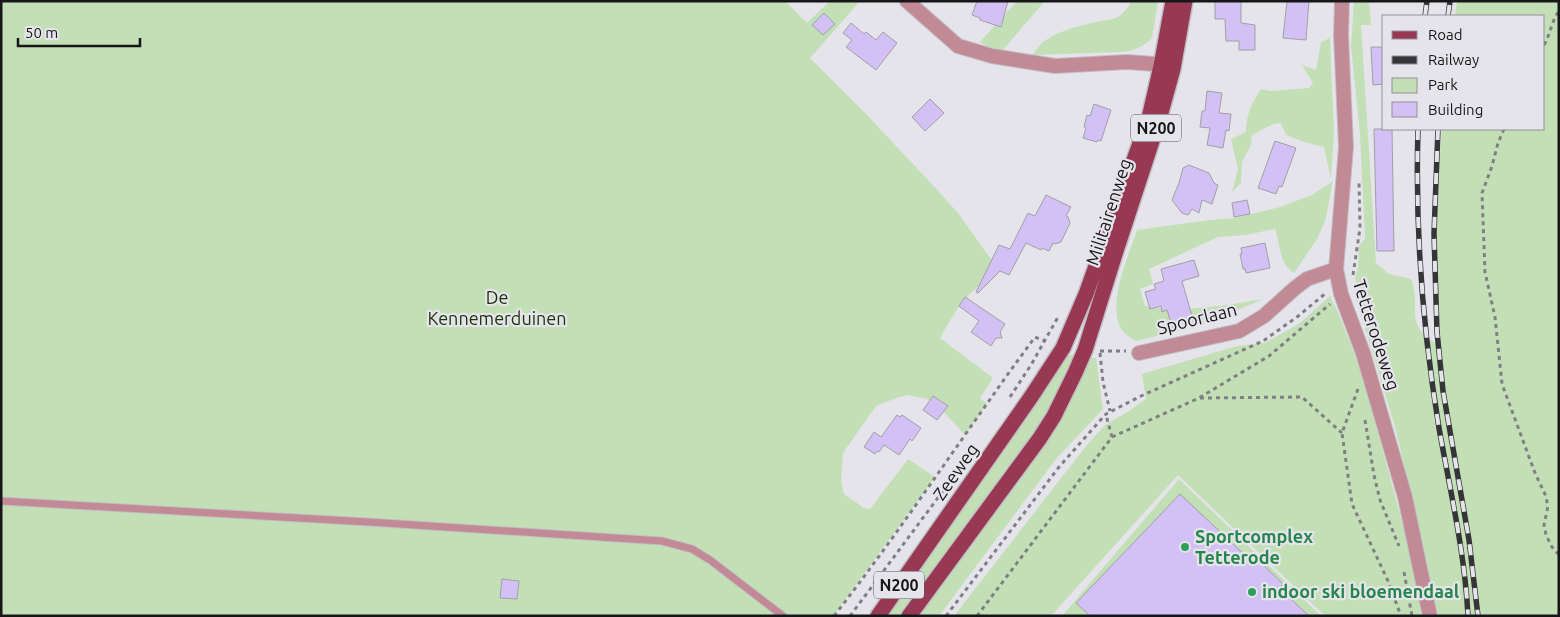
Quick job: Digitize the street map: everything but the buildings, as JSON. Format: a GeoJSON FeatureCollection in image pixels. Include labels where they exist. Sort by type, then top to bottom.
{"type":"FeatureCollection","features":[{"type":"Feature","properties":{"kind":"main road","name":"Militairenweg"},"geometry":{"type":"LineString","coordinates":[[1063,348],[1086,294],[1149,118],[1162,66],[1173,1]]}},
{"type":"Feature","properties":{"kind":"main road","name":"Militairenweg"},"geometry":{"type":"LineString","coordinates":[[909,616],[1040,438],[1054,416],[1075,374],[1085,350],[1159,120],[1173,68],[1185,1]]}},
{"type":"Feature","properties":{"kind":"main road","name":"Zeeweg"},"geometry":{"type":"LineString","coordinates":[[878,616],[1031,397],[1063,348]]}},
{"type":"Feature","properties":{"kind":"street"},"geometry":{"type":"LineString","coordinates":[[907,1],[958,46],[992,56],[1055,66],[1127,62],[1162,66]]}},
{"type":"Feature","properties":{"kind":"street","name":"Tetterodeweg"},"geometry":{"type":"LineString","coordinates":[[1342,1],[1341,35],[1346,147],[1336,269],[1341,294],[1363,353],[1404,497],[1430,616]]}},
{"type":"Feature","properties":{"kind":"street","name":"Spoorlaan"},"geometry":{"type":"LineString","coordinates":[[1139,353],[1239,330],[1264,316],[1295,288],[1307,280],[1336,269]]}},
{"type":"Feature","properties":{"kind":"lane"},"geometry":{"type":"LineString","coordinates":[[1,501],[359,521],[662,542],[692,549],[710,560],[784,616]]}},
{"type":"Feature","properties":{"kind":"path"},"geometry":{"type":"LineString","coordinates":[[1545,42],[1549,36],[1553,19],[1559,11]]}},
{"type":"Feature","properties":{"kind":"path"},"geometry":{"type":"LineString","coordinates":[[1504,130],[1482,193],[1485,272],[1500,350],[1502,384],[1535,474],[1545,494],[1548,506],[1544,525],[1546,535],[1552,547],[1559,555]]}},
{"type":"Feature","properties":{"kind":"path"},"geometry":{"type":"LineString","coordinates":[[1009,398],[1031,365],[1062,309]]}},
{"type":"Feature","properties":{"kind":"path"},"geometry":{"type":"LineString","coordinates":[[834,616],[937,476],[1035,337]]}},
{"type":"Feature","properties":{"kind":"path"},"geometry":{"type":"LineString","coordinates":[[1110,412],[1100,351],[1130,351],[1139,353]]}},
{"type":"Feature","properties":{"kind":"path"},"geometry":{"type":"LineString","coordinates":[[1356,381],[1360,398]]}},
{"type":"Feature","properties":{"kind":"path"},"geometry":{"type":"LineString","coordinates":[[1358,389],[1342,433],[1352,504],[1402,616]]}},
{"type":"Feature","properties":{"kind":"path"},"geometry":{"type":"LineString","coordinates":[[946,616],[1059,467],[1106,414],[1141,396]]}},
{"type":"Feature","properties":{"kind":"path"},"geometry":{"type":"LineString","coordinates":[[1199,398],[1302,398],[1342,433]]}},
{"type":"Feature","properties":{"kind":"path"},"geometry":{"type":"LineString","coordinates":[[977,616],[1112,437],[1106,414]]}},
{"type":"Feature","properties":{"kind":"path"},"geometry":{"type":"LineString","coordinates":[[1364,414],[1380,500],[1400,551]]}},
{"type":"Feature","properties":{"kind":"path"},"geometry":{"type":"LineString","coordinates":[[850,616],[976,446]]}},
{"type":"Feature","properties":{"kind":"path"},"geometry":{"type":"LineString","coordinates":[[1403,569],[1412,616]]}},
{"type":"Feature","properties":{"kind":"green space","name":"De Kennemerduinen"},"geometry":{"type":"Polygon","coordinates":[[[1,1],[785,1],[807,23],[830,1],[860,1],[810,58],[867,115],[958,213],[993,262],[990,277],[961,304],[940,338],[993,378],[980,398],[987,404],[965,435],[942,410],[927,399],[908,395],[876,406],[843,453],[841,481],[844,494],[864,508],[870,509],[908,459],[935,477],[833,616],[1,616],[1,1]]]}},
{"type":"Feature","properties":{"kind":"green space"},"geometry":{"type":"Polygon","coordinates":[[[1017,1],[1045,1],[1002,51],[994,50],[980,42],[1017,1]]]}},
{"type":"Feature","properties":{"kind":"green space"},"geometry":{"type":"Polygon","coordinates":[[[1131,1],[1158,1],[1152,38],[1142,46],[1134,50],[1121,52],[1033,55],[1038,47],[1053,36],[1081,26],[1116,18],[1125,11],[1131,1]]]}},
{"type":"Feature","properties":{"kind":"green space"},"geometry":{"type":"Polygon","coordinates":[[[1354,1],[1369,1],[1371,25],[1361,25],[1376,263],[1389,274],[1411,279],[1414,290],[1416,322],[1427,337],[1438,345],[1436,262],[1442,130],[1545,130],[1545,15],[1455,15],[1457,1],[1559,1],[1559,616],[1438,616],[1394,423],[1355,296],[1358,291],[1355,279],[1358,267],[1359,246],[1365,239],[1360,134],[1351,46],[1354,1]]]}},
{"type":"Feature","properties":{"kind":"green space"},"geometry":{"type":"Polygon","coordinates":[[[1330,38],[1334,132],[1331,179],[1324,147],[1286,135],[1281,123],[1273,124],[1252,135],[1251,145],[1242,162],[1241,183],[1232,192],[1238,169],[1231,139],[1246,132],[1248,114],[1261,89],[1271,91],[1309,88],[1313,83],[1302,65],[1316,70],[1321,42],[1330,38]]]}},
{"type":"Feature","properties":{"kind":"green space"},"geometry":{"type":"Polygon","coordinates":[[[1333,181],[1325,221],[1317,239],[1294,273],[1285,264],[1275,229],[1246,235],[1218,237],[1149,269],[1153,284],[1140,289],[1145,306],[1177,310],[1228,305],[1263,299],[1212,321],[1136,341],[1121,329],[1117,318],[1116,306],[1120,280],[1137,230],[1235,218],[1280,207],[1312,195],[1333,181]]]}},
{"type":"Feature","properties":{"kind":"green space"},"geometry":{"type":"Polygon","coordinates":[[[1330,296],[1361,370],[1408,544],[1422,616],[1325,616],[1178,475],[1051,616],[954,616],[1086,446],[1105,425],[1146,399],[1142,374],[1237,346],[1265,343],[1300,323],[1330,296]]]}},
{"type":"Feature","properties":{"kind":"green space"},"geometry":{"type":"Polygon","coordinates":[[[1065,355],[1075,355],[1053,406],[1033,437],[900,616],[885,616],[1065,355]]]}},
{"type":"Feature","properties":{"kind":"green space"},"geometry":{"type":"Polygon","coordinates":[[[1086,357],[1096,358],[1103,409],[1056,459],[939,616],[916,616],[1053,434],[1063,415],[1086,357]]]}},
{"type":"Feature","properties":{"kind":"green space","name":"Sportcomplex Tetterode"},"geometry":{"type":"Polygon","coordinates":[[[1179,479],[1321,616],[1062,616],[1179,479]]]}},
{"type":"Feature","properties":{"kind":"railway"},"geometry":{"type":"LineString","coordinates":[[1425,15],[1427,1]]}},
{"type":"Feature","properties":{"kind":"railway"},"geometry":{"type":"LineString","coordinates":[[1448,15],[1450,1]]}},
{"type":"Feature","properties":{"kind":"railway"},"geometry":{"type":"LineString","coordinates":[[1418,130],[1417,166],[1421,279],[1433,391],[1460,545],[1468,616]]}},
{"type":"Feature","properties":{"kind":"railway"},"geometry":{"type":"LineString","coordinates":[[1438,130],[1434,234],[1437,332],[1443,391],[1469,540],[1478,616]]}},
{"type":"Feature","properties":{"kind":"place","name":"Sportcomplex Tetterode"},"geometry":{"type":"Point","coordinates":[1185,547]}},
{"type":"Feature","properties":{"kind":"place","name":"indoor ski bloemendaal"},"geometry":{"type":"Point","coordinates":[1252,592]}}]}
